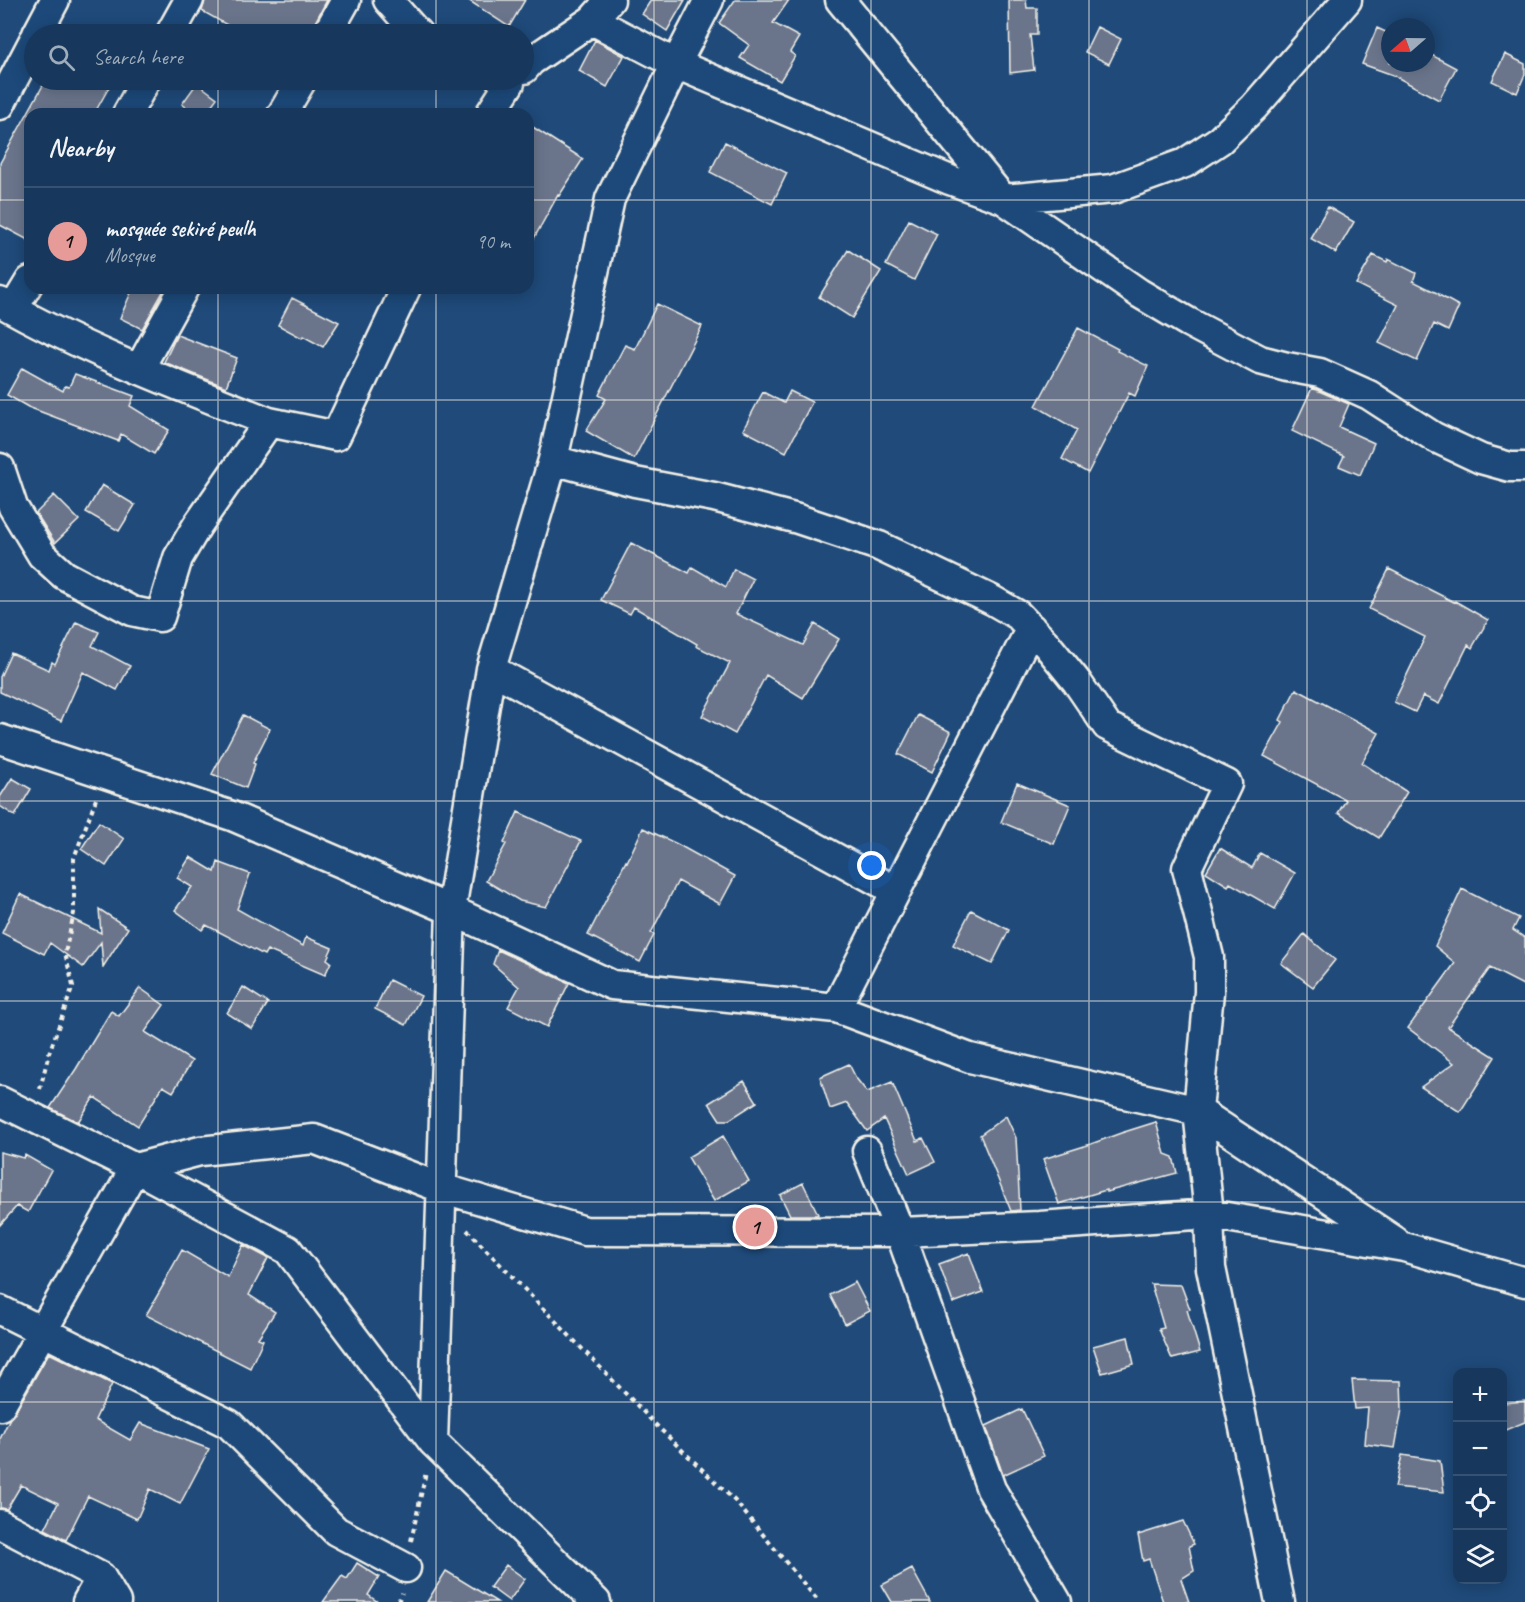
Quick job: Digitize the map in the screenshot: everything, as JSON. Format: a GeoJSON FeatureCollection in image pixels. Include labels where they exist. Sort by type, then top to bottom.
{"type":"FeatureCollection","features":[{"type":"Feature","properties":{"kind":"street"},"geometry":{"type":"LineString","coordinates":[[43,24],[55,0]]}},
{"type":"Feature","properties":{"kind":"street"},"geometry":{"type":"LineString","coordinates":[[176,24],[189,0]]}},
{"type":"Feature","properties":{"kind":"street"},"geometry":{"type":"LineString","coordinates":[[333,24],[346,0]]}},
{"type":"Feature","properties":{"kind":"street"},"geometry":{"type":"LineString","coordinates":[[388,0],[409,24]]}},
{"type":"Feature","properties":{"kind":"street"},"geometry":{"type":"LineString","coordinates":[[433,1442],[452,910],[491,669],[553,460],[610,199],[709,0]]}},
{"type":"Feature","properties":{"kind":"street"},"geometry":{"type":"LineString","coordinates":[[840,0],[1003,199]]}},
{"type":"Feature","properties":{"kind":"street"},"geometry":{"type":"LineString","coordinates":[[1003,199],[1113,189],[1185,163],[1220,140],[1254,107],[1347,0]]}},
{"type":"Feature","properties":{"kind":"street"},"geometry":{"type":"LineString","coordinates":[[534,60],[601,10],[676,64],[950,180],[1003,199],[1139,293],[1260,360],[1320,373],[1369,395],[1443,442],[1481,459],[1525,467]]}},
{"type":"Feature","properties":{"kind":"street"},"geometry":{"type":"LineString","coordinates":[[0,105],[24,59]]}},
{"type":"Feature","properties":{"kind":"street"},"geometry":{"type":"LineString","coordinates":[[130,108],[140,90]]}},
{"type":"Feature","properties":{"kind":"street"},"geometry":{"type":"LineString","coordinates":[[286,108],[296,90]]}},
{"type":"Feature","properties":{"kind":"street"},"geometry":{"type":"LineString","coordinates":[[494,108],[505,90]]}},
{"type":"Feature","properties":{"kind":"street"},"geometry":{"type":"LineString","coordinates":[[24,288],[7,305],[78,342],[270,422],[336,436],[402,294]]}},
{"type":"Feature","properties":{"kind":"street"},"geometry":{"type":"LineString","coordinates":[[139,369],[181,294]]}},
{"type":"Feature","properties":{"kind":"street"},"geometry":{"type":"LineString","coordinates":[[0,468],[13,507],[42,555],[64,575],[132,611],[160,617],[178,558],[197,526],[270,422]]}},
{"type":"Feature","properties":{"kind":"street"},"geometry":{"type":"LineString","coordinates":[[553,460],[635,482],[714,497],[798,519],[879,546],[992,600],[1018,615],[1047,645],[1077,682],[1107,726],[1227,784],[1187,868],[1209,957],[1209,992],[1198,1111],[1209,1214],[1211,1268],[1279,1602]]}},
{"type":"Feature","properties":{"kind":"street"},"geometry":{"type":"LineString","coordinates":[[836,1008],[1031,628]]}},
{"type":"Feature","properties":{"kind":"street"},"geometry":{"type":"LineString","coordinates":[[491,669],[896,891]]}},
{"type":"Feature","properties":{"kind":"street"},"geometry":{"type":"LineString","coordinates":[[0,740],[232,816],[452,910],[612,985],[836,1008],[970,1058],[1198,1111],[1404,1247]]}},
{"type":"Feature","properties":{"kind":"street"},"geometry":{"type":"LineString","coordinates":[[0,1101],[135,1167],[288,1250],[433,1442],[597,1602]]}},
{"type":"Feature","properties":{"kind":"street"},"geometry":{"type":"LineString","coordinates":[[0,1406],[135,1167],[200,1151],[314,1139],[441,1188],[585,1231],[900,1232],[1040,1226],[1209,1214],[1404,1247],[1525,1282]]}},
{"type":"Feature","properties":{"kind":"street"},"geometry":{"type":"LineString","coordinates":[[867,1151],[900,1232],[991,1489],[1057,1602]]}},
{"type":"Feature","properties":{"kind":"street"},"geometry":{"type":"LineString","coordinates":[[0,1310],[229,1424],[336,1531],[406,1568]]}},
{"type":"Feature","properties":{"kind":"street"},"geometry":{"type":"LineString","coordinates":[[0,1524],[101,1577],[116,1602]]}},
{"type":"Feature","properties":{"kind":"street"},"geometry":{"type":"LineString","coordinates":[[87,1602],[101,1577]]}},
{"type":"Feature","properties":{"kind":"path"},"geometry":{"type":"LineString","coordinates":[[33,1116],[49,1053],[73,986],[65,953],[74,913],[74,858],[105,774]]}},
{"type":"Feature","properties":{"kind":"path"},"geometry":{"type":"LineString","coordinates":[[463,1225],[658,1427],[735,1501],[819,1602]]}},
{"type":"Feature","properties":{"kind":"path"},"geometry":{"type":"LineString","coordinates":[[398,1602],[433,1442]]}},
{"type":"Feature","properties":{"kind":"building"},"geometry":{"type":"Polygon","coordinates":[[[205,0],[327,0],[314,24],[225,24],[202,11],[205,0]]]}},
{"type":"Feature","properties":{"kind":"building"},"geometry":{"type":"Polygon","coordinates":[[[468,0],[525,0],[511,24],[504,24],[468,0]]]}},
{"type":"Feature","properties":{"kind":"building"},"geometry":{"type":"Polygon","coordinates":[[[651,0],[685,0],[667,31],[642,14],[651,0]]]}},
{"type":"Feature","properties":{"kind":"building"},"geometry":{"type":"Polygon","coordinates":[[[735,0],[789,0],[773,23],[799,37],[790,52],[795,56],[780,81],[740,58],[749,45],[719,23],[735,0]]]}},
{"type":"Feature","properties":{"kind":"building"},"geometry":{"type":"Polygon","coordinates":[[[1009,0],[1026,0],[1027,8],[1037,8],[1037,35],[1030,35],[1034,70],[1010,73],[1009,0]]]}},
{"type":"Feature","properties":{"kind":"building"},"geometry":{"type":"Polygon","coordinates":[[[1097,27],[1121,39],[1109,64],[1085,52],[1097,27]]]}},
{"type":"Feature","properties":{"kind":"building"},"geometry":{"type":"Polygon","coordinates":[[[1377,28],[1381,30],[1381,71],[1362,64],[1377,28]]]}},
{"type":"Feature","properties":{"kind":"building"},"geometry":{"type":"Polygon","coordinates":[[[595,40],[624,56],[607,87],[579,71],[595,40]]]}},
{"type":"Feature","properties":{"kind":"building"},"geometry":{"type":"Polygon","coordinates":[[[1505,54],[1525,64],[1525,74],[1517,93],[1492,81],[1505,54]]]}},
{"type":"Feature","properties":{"kind":"building"},"geometry":{"type":"Polygon","coordinates":[[[1435,57],[1456,68],[1439,100],[1385,72],[1435,72],[1435,57]]]}},
{"type":"Feature","properties":{"kind":"building"},"geometry":{"type":"Polygon","coordinates":[[[40,90],[107,90],[97,108],[30,108],[40,90]]]}},
{"type":"Feature","properties":{"kind":"building"},"geometry":{"type":"Polygon","coordinates":[[[192,90],[206,90],[217,98],[210,108],[188,108],[182,104],[192,90]]]}},
{"type":"Feature","properties":{"kind":"building"},"geometry":{"type":"Polygon","coordinates":[[[24,120],[24,238],[0,225],[0,163],[24,120]]]}},
{"type":"Feature","properties":{"kind":"building"},"geometry":{"type":"Polygon","coordinates":[[[534,128],[583,159],[558,195],[534,238],[534,128]]]}},
{"type":"Feature","properties":{"kind":"building"},"geometry":{"type":"Polygon","coordinates":[[[725,142],[787,173],[772,204],[710,172],[725,142]]]}},
{"type":"Feature","properties":{"kind":"building"},"geometry":{"type":"Polygon","coordinates":[[[1328,207],[1354,222],[1336,253],[1310,238],[1328,207]]]}},
{"type":"Feature","properties":{"kind":"building"},"geometry":{"type":"Polygon","coordinates":[[[909,220],[937,234],[914,280],[886,265],[909,220]]]}},
{"type":"Feature","properties":{"kind":"building"},"geometry":{"type":"Polygon","coordinates":[[[848,250],[881,271],[852,318],[819,297],[848,250]]]}},
{"type":"Feature","properties":{"kind":"building"},"geometry":{"type":"Polygon","coordinates":[[[1373,255],[1387,262],[1388,259],[1416,273],[1413,281],[1459,306],[1448,331],[1434,324],[1417,361],[1379,343],[1398,305],[1356,284],[1373,255]]]}},
{"type":"Feature","properties":{"kind":"building"},"geometry":{"type":"Polygon","coordinates":[[[130,294],[162,294],[142,329],[120,318],[130,294]]]}},
{"type":"Feature","properties":{"kind":"building"},"geometry":{"type":"Polygon","coordinates":[[[292,298],[339,322],[323,347],[278,325],[292,298]]]}},
{"type":"Feature","properties":{"kind":"building"},"geometry":{"type":"Polygon","coordinates":[[[657,304],[702,326],[634,459],[586,431],[606,399],[599,395],[625,345],[635,349],[657,304]]]}},
{"type":"Feature","properties":{"kind":"building"},"geometry":{"type":"Polygon","coordinates":[[[1078,328],[1148,366],[1135,396],[1129,393],[1088,473],[1062,459],[1077,430],[1036,406],[1078,328]]]}},
{"type":"Feature","properties":{"kind":"building"},"geometry":{"type":"Polygon","coordinates":[[[177,335],[237,358],[226,387],[164,362],[177,335]]]}},
{"type":"Feature","properties":{"kind":"building"},"geometry":{"type":"Polygon","coordinates":[[[22,368],[63,391],[65,386],[69,387],[75,374],[134,396],[130,406],[169,430],[154,454],[121,434],[118,441],[28,407],[7,395],[22,368]]]}},
{"type":"Feature","properties":{"kind":"building"},"geometry":{"type":"Polygon","coordinates":[[[1312,388],[1349,404],[1339,427],[1374,443],[1360,475],[1339,466],[1344,456],[1292,431],[1312,388]]]}},
{"type":"Feature","properties":{"kind":"building"},"geometry":{"type":"Polygon","coordinates":[[[790,391],[812,402],[786,452],[743,430],[763,392],[784,403],[790,391]]]}},
{"type":"Feature","properties":{"kind":"building"},"geometry":{"type":"Polygon","coordinates":[[[102,485],[135,505],[119,531],[86,512],[102,485]]]}},
{"type":"Feature","properties":{"kind":"building"},"geometry":{"type":"Polygon","coordinates":[[[54,495],[79,520],[55,543],[36,513],[54,495]]]}},
{"type":"Feature","properties":{"kind":"building"},"geometry":{"type":"Polygon","coordinates":[[[631,543],[689,573],[692,567],[726,587],[734,569],[753,579],[736,614],[803,645],[815,624],[839,639],[803,698],[766,675],[735,734],[702,716],[730,663],[696,646],[697,644],[634,607],[630,614],[601,600],[631,543]]]}},
{"type":"Feature","properties":{"kind":"building"},"geometry":{"type":"Polygon","coordinates":[[[1389,569],[1488,620],[1472,648],[1468,645],[1439,704],[1423,696],[1415,712],[1394,702],[1425,637],[1369,609],[1389,569]]]}},
{"type":"Feature","properties":{"kind":"building"},"geometry":{"type":"Polygon","coordinates":[[[76,622],[99,632],[92,646],[130,666],[117,690],[83,672],[61,721],[0,692],[0,677],[11,653],[49,670],[52,662],[55,664],[76,622]]]}},
{"type":"Feature","properties":{"kind":"building"},"geometry":{"type":"Polygon","coordinates":[[[1296,689],[1379,733],[1362,763],[1407,792],[1379,838],[1338,813],[1346,800],[1264,756],[1283,722],[1280,720],[1296,689]]]}},
{"type":"Feature","properties":{"kind":"building"},"geometry":{"type":"Polygon","coordinates":[[[243,715],[270,729],[253,763],[255,764],[246,788],[212,774],[243,715]]]}},
{"type":"Feature","properties":{"kind":"building"},"geometry":{"type":"Polygon","coordinates":[[[918,715],[951,732],[932,772],[898,754],[918,715]]]}},
{"type":"Feature","properties":{"kind":"building"},"geometry":{"type":"Polygon","coordinates":[[[12,778],[31,789],[15,816],[0,806],[0,797],[12,778]]]}},
{"type":"Feature","properties":{"kind":"building"},"geometry":{"type":"Polygon","coordinates":[[[1017,783],[1070,805],[1054,844],[1001,822],[1017,783]]]}},
{"type":"Feature","properties":{"kind":"building"},"geometry":{"type":"Polygon","coordinates":[[[518,812],[581,841],[546,907],[520,901],[486,881],[506,844],[504,843],[518,812]]]}},
{"type":"Feature","properties":{"kind":"building"},"geometry":{"type":"Polygon","coordinates":[[[99,822],[124,839],[106,866],[81,849],[99,822]]]}},
{"type":"Feature","properties":{"kind":"building"},"geometry":{"type":"Polygon","coordinates":[[[643,828],[735,876],[720,904],[678,881],[651,933],[654,935],[640,962],[588,935],[643,828]]]}},
{"type":"Feature","properties":{"kind":"building"},"geometry":{"type":"Polygon","coordinates":[[[1220,848],[1252,868],[1260,853],[1295,873],[1275,909],[1230,883],[1228,886],[1206,872],[1220,848]]]}},
{"type":"Feature","properties":{"kind":"building"},"geometry":{"type":"Polygon","coordinates":[[[190,857],[215,872],[218,862],[250,874],[237,909],[303,946],[306,937],[332,948],[327,959],[331,962],[325,975],[267,950],[264,955],[206,925],[202,930],[175,910],[192,887],[177,878],[190,857]]]}},
{"type":"Feature","properties":{"kind":"building"},"geometry":{"type":"Polygon","coordinates":[[[1462,889],[1519,918],[1513,930],[1525,938],[1525,986],[1490,968],[1448,1027],[1495,1057],[1460,1112],[1421,1087],[1454,1063],[1408,1028],[1455,963],[1435,946],[1462,889]]]}},
{"type":"Feature","properties":{"kind":"building"},"geometry":{"type":"Polygon","coordinates":[[[20,894],[101,933],[99,909],[128,928],[103,967],[101,942],[83,967],[50,943],[44,954],[2,933],[20,894]]]}},
{"type":"Feature","properties":{"kind":"building"},"geometry":{"type":"Polygon","coordinates":[[[971,910],[1009,930],[992,964],[953,945],[971,910]]]}},
{"type":"Feature","properties":{"kind":"building"},"geometry":{"type":"Polygon","coordinates":[[[1304,934],[1335,960],[1313,987],[1281,963],[1304,934]]]}},
{"type":"Feature","properties":{"kind":"building"},"geometry":{"type":"Polygon","coordinates":[[[498,950],[569,983],[547,1027],[508,1007],[519,987],[493,964],[498,950]]]}},
{"type":"Feature","properties":{"kind":"building"},"geometry":{"type":"Polygon","coordinates":[[[389,980],[421,996],[406,1025],[375,1009],[389,980]]]}},
{"type":"Feature","properties":{"kind":"building"},"geometry":{"type":"Polygon","coordinates":[[[243,987],[268,1003],[252,1029],[227,1013],[243,987]]]}},
{"type":"Feature","properties":{"kind":"building"},"geometry":{"type":"Polygon","coordinates":[[[140,988],[164,1005],[145,1032],[192,1061],[173,1092],[163,1086],[138,1126],[94,1097],[78,1122],[50,1108],[111,1011],[119,1016],[140,988]]]}},
{"type":"Feature","properties":{"kind":"building"},"geometry":{"type":"Polygon","coordinates":[[[849,1064],[867,1092],[892,1082],[917,1141],[923,1138],[935,1162],[909,1174],[884,1119],[867,1131],[847,1103],[830,1109],[820,1077],[849,1064]]]}},
{"type":"Feature","properties":{"kind":"building"},"geometry":{"type":"Polygon","coordinates":[[[744,1081],[757,1102],[729,1120],[720,1120],[709,1103],[744,1081]]]}},
{"type":"Feature","properties":{"kind":"building"},"geometry":{"type":"Polygon","coordinates":[[[1006,1116],[1016,1138],[1020,1210],[1011,1211],[980,1135],[1006,1116]]]}},
{"type":"Feature","properties":{"kind":"building"},"geometry":{"type":"Polygon","coordinates":[[[1156,1122],[1165,1154],[1173,1157],[1177,1173],[1059,1204],[1043,1159],[1156,1122]]]}},
{"type":"Feature","properties":{"kind":"building"},"geometry":{"type":"Polygon","coordinates":[[[723,1136],[749,1181],[714,1201],[688,1157],[723,1136]]]}},
{"type":"Feature","properties":{"kind":"building"},"geometry":{"type":"Polygon","coordinates":[[[0,1152],[24,1158],[25,1155],[51,1170],[28,1212],[17,1206],[0,1225],[0,1152]]]}},
{"type":"Feature","properties":{"kind":"building"},"geometry":{"type":"Polygon","coordinates":[[[803,1183],[817,1215],[790,1215],[780,1195],[803,1183]]]}},
{"type":"Feature","properties":{"kind":"building"},"geometry":{"type":"Polygon","coordinates":[[[243,1245],[268,1258],[249,1295],[275,1312],[258,1338],[263,1340],[250,1368],[146,1315],[182,1250],[228,1277],[243,1245]]]}},
{"type":"Feature","properties":{"kind":"building"},"geometry":{"type":"Polygon","coordinates":[[[969,1253],[983,1292],[953,1303],[939,1264],[969,1253]]]}},
{"type":"Feature","properties":{"kind":"building"},"geometry":{"type":"Polygon","coordinates":[[[855,1282],[870,1311],[845,1324],[830,1295],[855,1282]]]}},
{"type":"Feature","properties":{"kind":"building"},"geometry":{"type":"Polygon","coordinates":[[[1151,1284],[1181,1285],[1190,1309],[1187,1310],[1200,1352],[1172,1359],[1159,1329],[1164,1328],[1151,1284]]]}},
{"type":"Feature","properties":{"kind":"building"},"geometry":{"type":"Polygon","coordinates":[[[1128,1337],[1134,1364],[1102,1373],[1093,1346],[1128,1337]]]}},
{"type":"Feature","properties":{"kind":"building"},"geometry":{"type":"Polygon","coordinates":[[[49,1353],[112,1384],[95,1420],[130,1440],[140,1423],[209,1449],[180,1504],[150,1489],[137,1519],[88,1496],[66,1540],[45,1529],[58,1503],[21,1485],[7,1509],[0,1508],[0,1439],[49,1353]]]}},
{"type":"Feature","properties":{"kind":"building"},"geometry":{"type":"Polygon","coordinates":[[[1352,1380],[1401,1381],[1402,1409],[1395,1448],[1365,1444],[1368,1408],[1355,1409],[1352,1380]]]}},
{"type":"Feature","properties":{"kind":"building"},"geometry":{"type":"Polygon","coordinates":[[[1525,1401],[1525,1422],[1507,1429],[1507,1422],[1507,1403],[1525,1401]]]}},
{"type":"Feature","properties":{"kind":"building"},"geometry":{"type":"Polygon","coordinates":[[[1022,1409],[1044,1456],[1003,1475],[986,1426],[1022,1409]]]}},
{"type":"Feature","properties":{"kind":"building"},"geometry":{"type":"Polygon","coordinates":[[[1402,1455],[1440,1461],[1444,1492],[1395,1487],[1402,1455]]]}},
{"type":"Feature","properties":{"kind":"building"},"geometry":{"type":"Polygon","coordinates":[[[1183,1521],[1194,1544],[1189,1546],[1194,1571],[1181,1579],[1189,1602],[1163,1602],[1149,1559],[1143,1561],[1138,1535],[1183,1521]]]}},
{"type":"Feature","properties":{"kind":"building"},"geometry":{"type":"Polygon","coordinates":[[[357,1563],[379,1577],[368,1595],[378,1602],[323,1602],[342,1576],[347,1579],[357,1563]]]}},
{"type":"Feature","properties":{"kind":"building"},"geometry":{"type":"Polygon","coordinates":[[[506,1565],[525,1579],[509,1601],[490,1587],[506,1565]]]}},
{"type":"Feature","properties":{"kind":"building"},"geometry":{"type":"Polygon","coordinates":[[[912,1569],[930,1602],[892,1602],[882,1585],[912,1569]]]}},
{"type":"Feature","properties":{"kind":"building"},"geometry":{"type":"Polygon","coordinates":[[[446,1571],[497,1602],[427,1602],[446,1571]]]}},
{"type":"Feature","properties":{"kind":"place","name":"mosquée sekiré peulh"},"geometry":{"type":"Point","coordinates":[755,1227]}}]}
